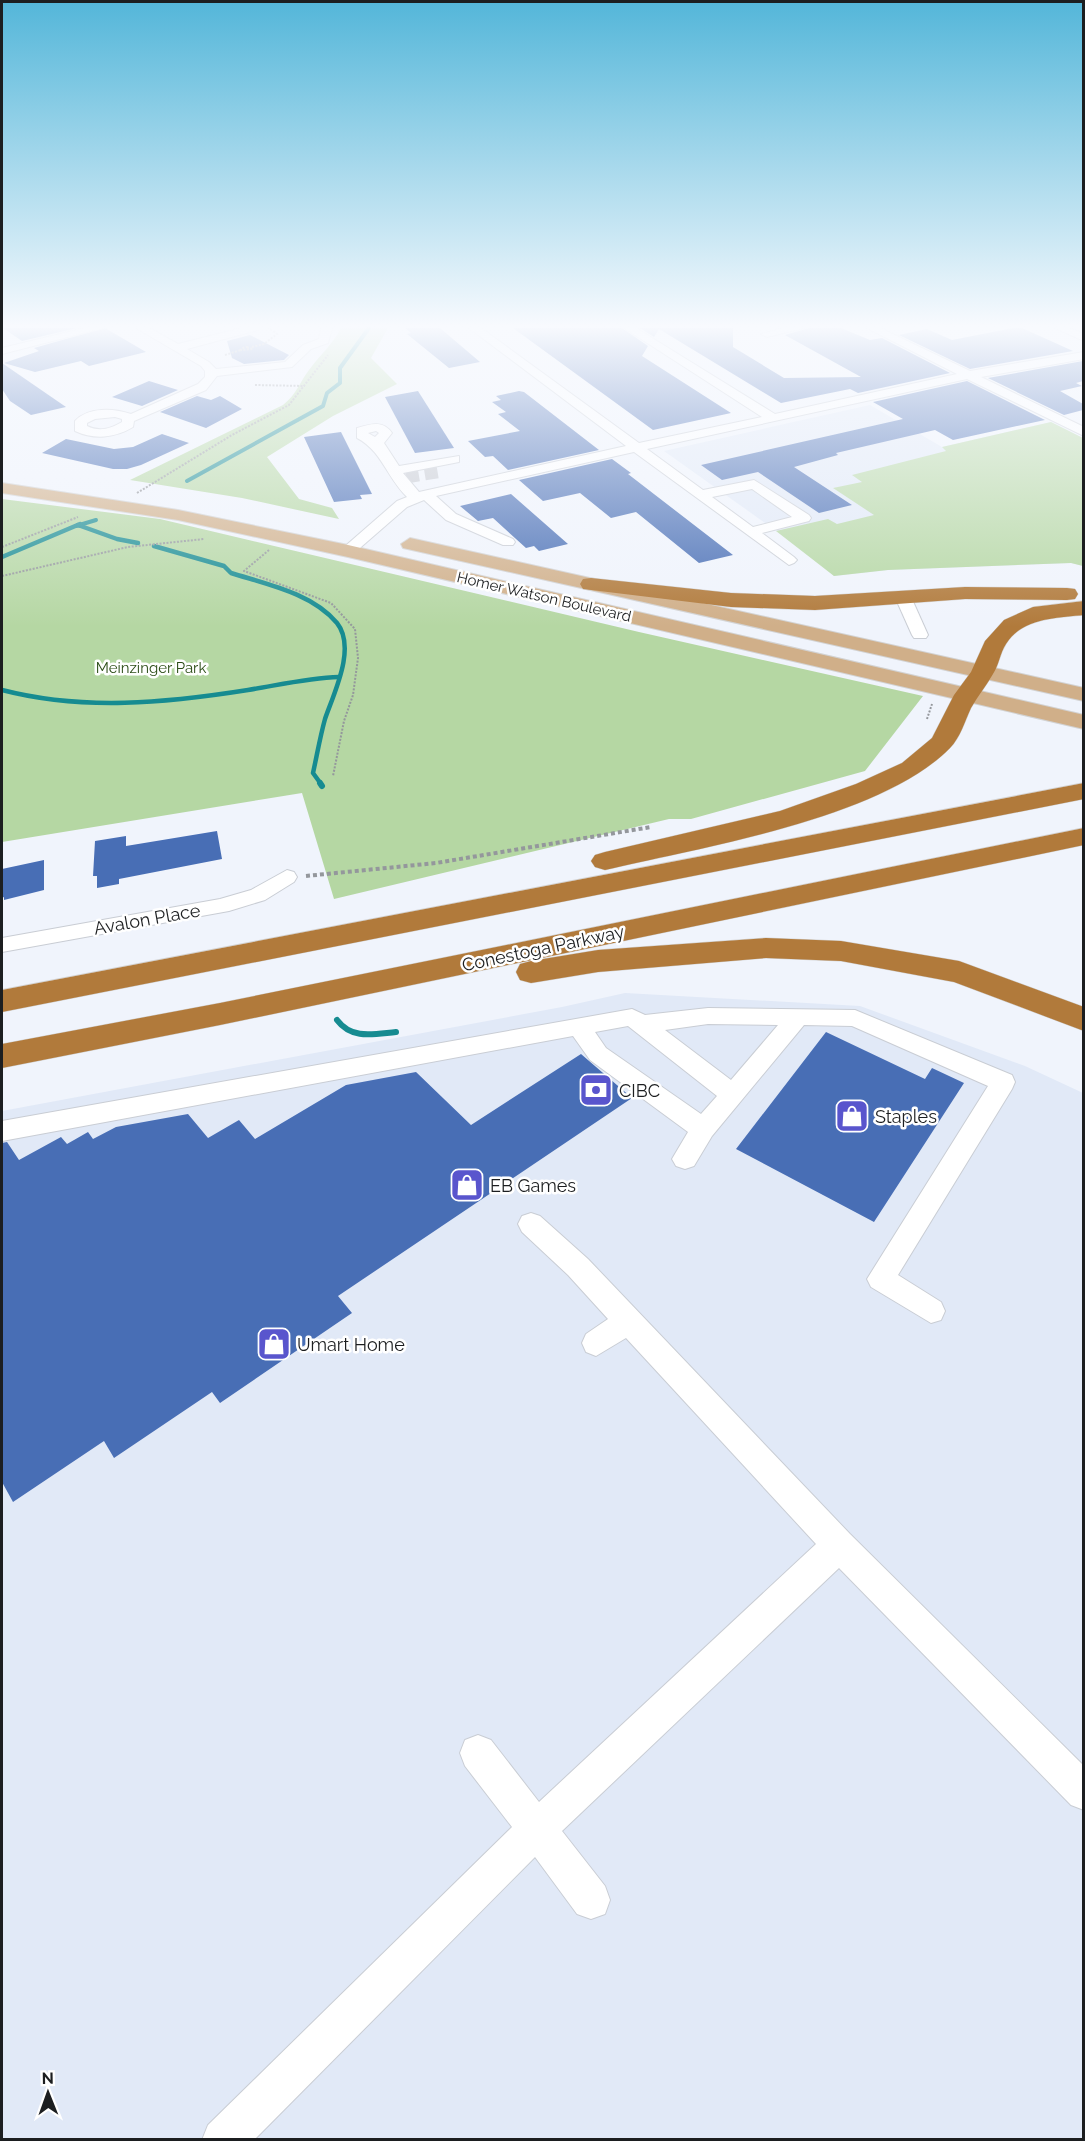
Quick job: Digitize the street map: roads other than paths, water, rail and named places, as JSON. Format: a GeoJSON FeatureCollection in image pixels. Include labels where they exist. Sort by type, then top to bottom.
{"type":"FeatureCollection","features":[{"type":"Feature","properties":{"kind":"highway"},"geometry":{"type":"LineString","coordinates":[[591,584],[731,600],[815,603],[965,593],[1083,595]]}},
{"type":"Feature","properties":{"kind":"highway"},"geometry":{"type":"LineString","coordinates":[[291,943],[350,921],[788,818],[866,790],[911,768],[942,742],[956,688],[1012,625],[1033,614],[1083,608]]}},
{"type":"Feature","properties":{"kind":"highway"},"geometry":{"type":"LineString","coordinates":[[2,1001],[291,943],[1083,791]]}},
{"type":"Feature","properties":{"kind":"highway","name":"Conestoga Parkway"},"geometry":{"type":"LineString","coordinates":[[2,1056],[220,1014],[1083,836]]}},
{"type":"Feature","properties":{"kind":"highway"},"geometry":{"type":"LineString","coordinates":[[220,1014],[305,1008],[598,961],[766,948],[841,951],[958,972],[1083,1020]]}},
{"type":"Feature","properties":{"kind":"main road"},"geometry":{"type":"LineString","coordinates":[[2,473],[141,491]]}},
{"type":"Feature","properties":{"kind":"main road","name":"Homer Watson Boulevard"},"geometry":{"type":"LineString","coordinates":[[2,488],[110,503],[348,551],[956,688],[1083,695]]}},
{"type":"Feature","properties":{"kind":"main road"},"geometry":{"type":"LineString","coordinates":[[162,495],[183,498]]}},
{"type":"Feature","properties":{"kind":"main road","name":"Homer Watson Boulevard"},"geometry":{"type":"LineString","coordinates":[[341,529],[591,584],[1083,722]]}},
{"type":"Feature","properties":{"kind":"street"},"geometry":{"type":"LineString","coordinates":[[608,428],[789,560]]}},
{"type":"Feature","properties":{"kind":"street"},"geometry":{"type":"LineString","coordinates":[[348,551],[402,504],[421,495],[727,428]]}},
{"type":"Feature","properties":{"kind":"street"},"geometry":{"type":"LineString","coordinates":[[378,443],[400,475],[421,495],[451,517],[508,542]]}},
{"type":"Feature","properties":{"kind":"street"},"geometry":{"type":"LineString","coordinates":[[400,475],[454,459]]}},
{"type":"Feature","properties":{"kind":"street"},"geometry":{"type":"LineString","coordinates":[[700,495],[754,484],[804,518],[751,532]]}},
{"type":"Feature","properties":{"kind":"street"},"geometry":{"type":"LineString","coordinates":[[903,597],[920,635]]}},
{"type":"Feature","properties":{"kind":"street","name":"Avalon Place"},"geometry":{"type":"LineString","coordinates":[[2,945],[222,906],[258,895],[287,877]]}},
{"type":"Feature","properties":{"kind":"street"},"geometry":{"type":"LineString","coordinates":[[642,1024],[708,1016],[855,1018],[1002,1082],[881,1279],[931,1311]]}},
{"type":"Feature","properties":{"kind":"street"},"geometry":{"type":"LineString","coordinates":[[2,1131],[632,1017],[732,1094]]}},
{"type":"Feature","properties":{"kind":"street"},"geometry":{"type":"LineString","coordinates":[[685,1159],[703,1129],[798,1017]]}},
{"type":"Feature","properties":{"kind":"street"},"geometry":{"type":"LineString","coordinates":[[578,1026],[598,1054],[703,1129]]}},
{"type":"Feature","properties":{"kind":"street"},"geometry":{"type":"LineString","coordinates":[[531,1224],[578,1267],[839,1545],[1083,1792]]}},
{"type":"Feature","properties":{"kind":"street"},"geometry":{"type":"LineString","coordinates":[[596,1343],[629,1320]]}},
{"type":"Feature","properties":{"kind":"street"},"geometry":{"type":"LineString","coordinates":[[223,2139],[536,1830],[839,1545]]}},
{"type":"Feature","properties":{"kind":"street"},"geometry":{"type":"LineString","coordinates":[[478,1753],[591,1900]]}},
{"type":"Feature","properties":{"kind":"waterway"},"geometry":{"type":"LineString","coordinates":[[187,481],[283,428]]}},
{"type":"Feature","properties":{"kind":"waterway"},"geometry":{"type":"LineString","coordinates":[[79,525],[96,520]]}},
{"type":"Feature","properties":{"kind":"waterway"},"geometry":{"type":"LineString","coordinates":[[2,557],[80,524]]}},
{"type":"Feature","properties":{"kind":"waterway"},"geometry":{"type":"LineString","coordinates":[[79,525],[117,539],[138,543]]}},
{"type":"Feature","properties":{"kind":"waterway"},"geometry":{"type":"LineString","coordinates":[[154,546],[224,566],[231,573],[288,591],[315,604],[337,623],[343,633],[344,658],[338,685],[325,719],[313,773],[321,784]]}},
{"type":"Feature","properties":{"kind":"waterway"},"geometry":{"type":"LineString","coordinates":[[2,690],[63,701],[125,703],[186,698],[339,677]]}},
{"type":"Feature","properties":{"kind":"waterway"},"geometry":{"type":"LineString","coordinates":[[337,1020],[349,1031],[356,1033],[396,1032]]}},
{"type":"Feature","properties":{"kind":"tunnel"},"geometry":{"type":"LineString","coordinates":[[406,477],[442,471]]}},
{"type":"Feature","properties":{"kind":"place","name":"CIBC"},"geometry":{"type":"Point","coordinates":[596,1090]}},
{"type":"Feature","properties":{"kind":"place","name":"Staples"},"geometry":{"type":"Point","coordinates":[852,1116]}},
{"type":"Feature","properties":{"kind":"place","name":"EB Games"},"geometry":{"type":"Point","coordinates":[467,1185]}},
{"type":"Feature","properties":{"kind":"place","name":"Umart Home"},"geometry":{"type":"Point","coordinates":[274,1344]}},
{"type":"Feature","properties":{"kind":"park label","name":"Meinzinger Park"},"geometry":{"type":"Point","coordinates":[151,668]}}]}
